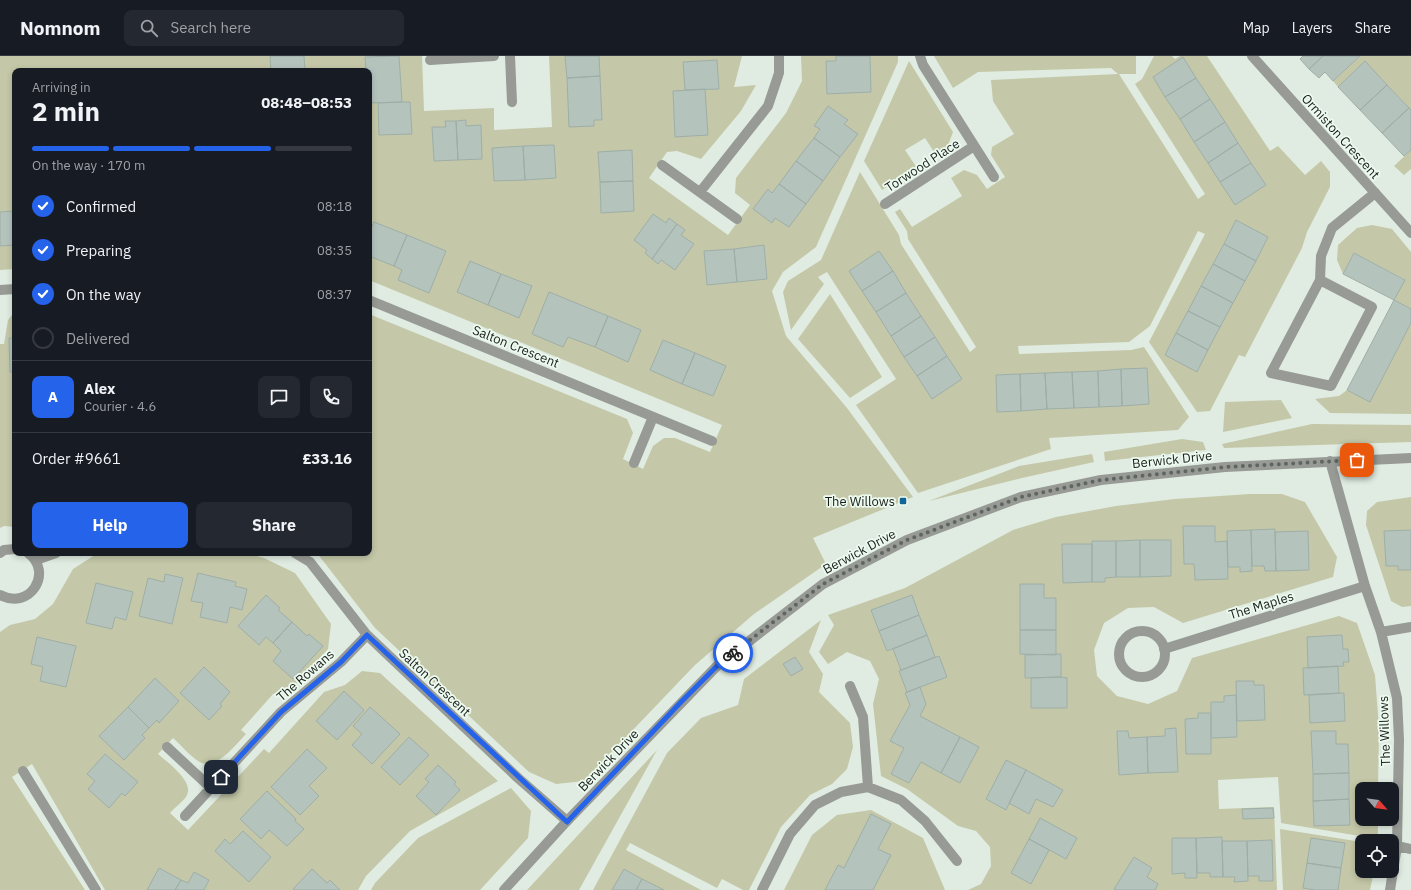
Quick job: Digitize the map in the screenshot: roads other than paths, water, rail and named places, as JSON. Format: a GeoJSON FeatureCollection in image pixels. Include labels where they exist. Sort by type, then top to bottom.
{"type":"FeatureCollection","features":[{"type":"Feature","properties":{"kind":"street"},"geometry":{"type":"LineString","coordinates":[[430,60],[494,56]]}},
{"type":"Feature","properties":{"kind":"street"},"geometry":{"type":"LineString","coordinates":[[510,56],[512,102]]}},
{"type":"Feature","properties":{"kind":"street"},"geometry":{"type":"LineString","coordinates":[[700,192],[768,106],[779,73],[779,56]]}},
{"type":"Feature","properties":{"kind":"street","name":"Torwood Place"},"geometry":{"type":"LineString","coordinates":[[920,56],[923,66],[994,177]]}},
{"type":"Feature","properties":{"kind":"street","name":"Ormiston Crescent"},"geometry":{"type":"LineString","coordinates":[[1252,56],[1411,233]]}},
{"type":"Feature","properties":{"kind":"street","name":"Torwood Place"},"geometry":{"type":"LineString","coordinates":[[885,204],[974,146]]}},
{"type":"Feature","properties":{"kind":"street"},"geometry":{"type":"LineString","coordinates":[[662,165],[737,219]]}},
{"type":"Feature","properties":{"kind":"street"},"geometry":{"type":"LineString","coordinates":[[1320,280],[1372,307],[1331,386],[1271,373],[1320,280],[1321,256],[1332,228],[1375,193]]}},
{"type":"Feature","properties":{"kind":"street"},"geometry":{"type":"LineString","coordinates":[[0,290],[12,289]]}},
{"type":"Feature","properties":{"kind":"street","name":"Salton Crescent"},"geometry":{"type":"LineString","coordinates":[[372,301],[712,441]]}},
{"type":"Feature","properties":{"kind":"street"},"geometry":{"type":"LineString","coordinates":[[634,462],[653,417]]}},
{"type":"Feature","properties":{"kind":"street","name":"Berwick Drive"},"geometry":{"type":"LineString","coordinates":[[504,890],[567,822],[717,666],[823,584],[907,540],[1021,497],[1101,480],[1225,467],[1411,458]]}},
{"type":"Feature","properties":{"kind":"street","name":"The Willows"},"geometry":{"type":"LineString","coordinates":[[1330,461],[1365,586],[1381,632],[1397,698],[1399,740],[1396,834]]}},
{"type":"Feature","properties":{"kind":"street"},"geometry":{"type":"LineString","coordinates":[[0,553],[4,550],[12,549]]}},
{"type":"Feature","properties":{"kind":"street"},"geometry":{"type":"LineString","coordinates":[[0,595],[14,600],[23,598],[31,593],[39,578],[36,560],[31,556]]}},
{"type":"Feature","properties":{"kind":"street"},"geometry":{"type":"LineString","coordinates":[[36,560],[47,556]]}},
{"type":"Feature","properties":{"kind":"street","name":"Salton Crescent"},"geometry":{"type":"LineString","coordinates":[[300,556],[310,562],[367,635],[567,822]]}},
{"type":"Feature","properties":{"kind":"street","name":"The Maples"},"geometry":{"type":"LineString","coordinates":[[1164,649],[1365,586]]}},
{"type":"Feature","properties":{"kind":"street"},"geometry":{"type":"LineString","coordinates":[[1381,632],[1411,627]]}},
{"type":"Feature","properties":{"kind":"street"},"geometry":{"type":"LineString","coordinates":[[1139,631],[1148,632],[1155,635],[1161,641],[1164,649],[1165,657],[1162,665],[1156,672],[1149,676],[1141,677],[1133,675],[1126,670],[1121,663],[1121,646],[1125,639],[1139,631]]}},
{"type":"Feature","properties":{"kind":"street","name":"The Rowans"},"geometry":{"type":"LineString","coordinates":[[185,816],[281,712],[341,662],[367,635]]}},
{"type":"Feature","properties":{"kind":"street"},"geometry":{"type":"LineString","coordinates":[[850,686],[864,717],[868,787]]}},
{"type":"Feature","properties":{"kind":"street"},"geometry":{"type":"LineString","coordinates":[[167,747],[211,788]]}},
{"type":"Feature","properties":{"kind":"street"},"geometry":{"type":"LineString","coordinates":[[23,771],[96,890]]}},
{"type":"Feature","properties":{"kind":"street"},"geometry":{"type":"LineString","coordinates":[[762,890],[790,834],[815,805],[841,792],[868,787],[901,800],[925,821],[958,861]]}},
{"type":"Feature","properties":{"kind":"street"},"geometry":{"type":"LineString","coordinates":[[1399,847],[1411,849]]}},
{"type":"Feature","properties":{"kind":"street","name":"The Willows"},"geometry":{"type":"LineString","coordinates":[[1390,890],[1392,878]]}},
{"type":"Feature","properties":{"kind":"place","name":"The Willows"},"geometry":{"type":"Point","coordinates":[903,501]}}]}
